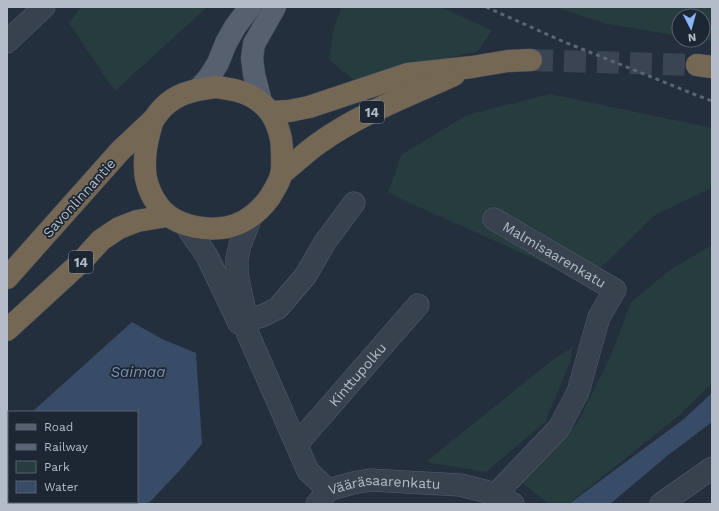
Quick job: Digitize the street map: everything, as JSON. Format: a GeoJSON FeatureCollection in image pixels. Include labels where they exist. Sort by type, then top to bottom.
{"type":"FeatureCollection","features":[{"type":"Feature","properties":{"kind":"highway","name":"14"},"geometry":{"type":"LineString","coordinates":[[266,107],[289,111],[329,101],[408,74],[472,67],[508,61],[530,60]]}},
{"type":"Feature","properties":{"kind":"highway","name":"14"},"geometry":{"type":"LineString","coordinates":[[281,174],[318,143],[342,128],[368,114],[472,67]]}},
{"type":"Feature","properties":{"kind":"highway","name":"14"},"geometry":{"type":"LineString","coordinates":[[7,330],[81,262],[101,240],[119,228],[137,221],[176,220],[206,228],[222,228],[236,224],[251,217],[264,205],[274,190],[281,174],[282,146],[276,122],[266,107],[251,96],[233,90],[216,87],[199,89],[168,102],[153,120],[144,157],[146,178],[151,194],[159,206],[176,220]]}},
{"type":"Feature","properties":{"kind":"highway","name":"Savonlinnantie"},"geometry":{"type":"LineString","coordinates":[[7,278],[120,151],[153,120]]}},
{"type":"Feature","properties":{"kind":"main road"},"geometry":{"type":"LineString","coordinates":[[199,89],[210,76],[218,63],[226,43],[235,27],[250,7]]}},
{"type":"Feature","properties":{"kind":"main road"},"geometry":{"type":"LineString","coordinates":[[266,107],[254,74],[252,58],[254,44],[275,7]]}},
{"type":"Feature","properties":{"kind":"street"},"geometry":{"type":"LineString","coordinates":[[7,42],[44,7]]}},
{"type":"Feature","properties":{"kind":"street"},"geometry":{"type":"LineString","coordinates":[[251,217],[240,244],[237,258],[237,275],[245,328],[262,316],[278,308],[306,275],[325,242],[354,203]]}},
{"type":"Feature","properties":{"kind":"street","name":"Malmisaarenkatu"},"geometry":{"type":"LineString","coordinates":[[494,219],[615,290],[599,317],[578,392],[559,428],[505,499]]}},
{"type":"Feature","properties":{"kind":"street","name":"Vääräsaarenkatu"},"geometry":{"type":"LineString","coordinates":[[176,220],[207,256],[245,328],[268,377],[308,471],[323,497],[353,483],[370,480],[460,485],[505,499]]}},
{"type":"Feature","properties":{"kind":"street","name":"Kinttupolku"},"geometry":{"type":"LineString","coordinates":[[297,444],[418,305]]}},
{"type":"Feature","properties":{"kind":"street"},"geometry":{"type":"LineString","coordinates":[[661,504],[712,468]]}},
{"type":"Feature","properties":{"kind":"green space"},"geometry":{"type":"Polygon","coordinates":[[[81,7],[207,7],[115,91],[69,23],[81,7]]]}},
{"type":"Feature","properties":{"kind":"green space"},"geometry":{"type":"Polygon","coordinates":[[[342,7],[440,7],[492,30],[478,51],[354,80],[329,60],[334,27],[342,7]]]}},
{"type":"Feature","properties":{"kind":"green space"},"geometry":{"type":"Polygon","coordinates":[[[555,7],[712,7],[712,41],[711,8],[671,8],[671,35],[604,23],[555,7]]]}},
{"type":"Feature","properties":{"kind":"green space"},"geometry":{"type":"Polygon","coordinates":[[[550,94],[712,128],[712,188],[655,215],[586,282],[388,193],[401,155],[467,115],[550,94]]]}},
{"type":"Feature","properties":{"kind":"green space"},"geometry":{"type":"Polygon","coordinates":[[[712,245],[712,383],[677,417],[568,504],[549,504],[519,480],[577,424],[612,353],[631,302],[670,270],[712,245]]]}},
{"type":"Feature","properties":{"kind":"green space"},"geometry":{"type":"Polygon","coordinates":[[[573,347],[570,362],[545,422],[486,472],[426,462],[551,361],[573,347]]]}},
{"type":"Feature","properties":{"kind":"water","name":"Saimaa"},"geometry":{"type":"Polygon","coordinates":[[[132,322],[162,339],[196,353],[202,444],[148,504],[7,504],[8,434],[8,503],[138,503],[138,411],[33,411],[132,322]]]}},
{"type":"Feature","properties":{"kind":"water"},"geometry":{"type":"Polygon","coordinates":[[[712,393],[712,422],[667,456],[610,504],[569,504],[684,419],[712,393]]]}},
{"type":"Feature","properties":{"kind":"tunnel"},"geometry":{"type":"LineString","coordinates":[[531,60],[697,65]]}},
{"type":"Feature","properties":{"kind":"railway"},"geometry":{"type":"LineString","coordinates":[[486,7],[562,41],[712,101]]}}]}
